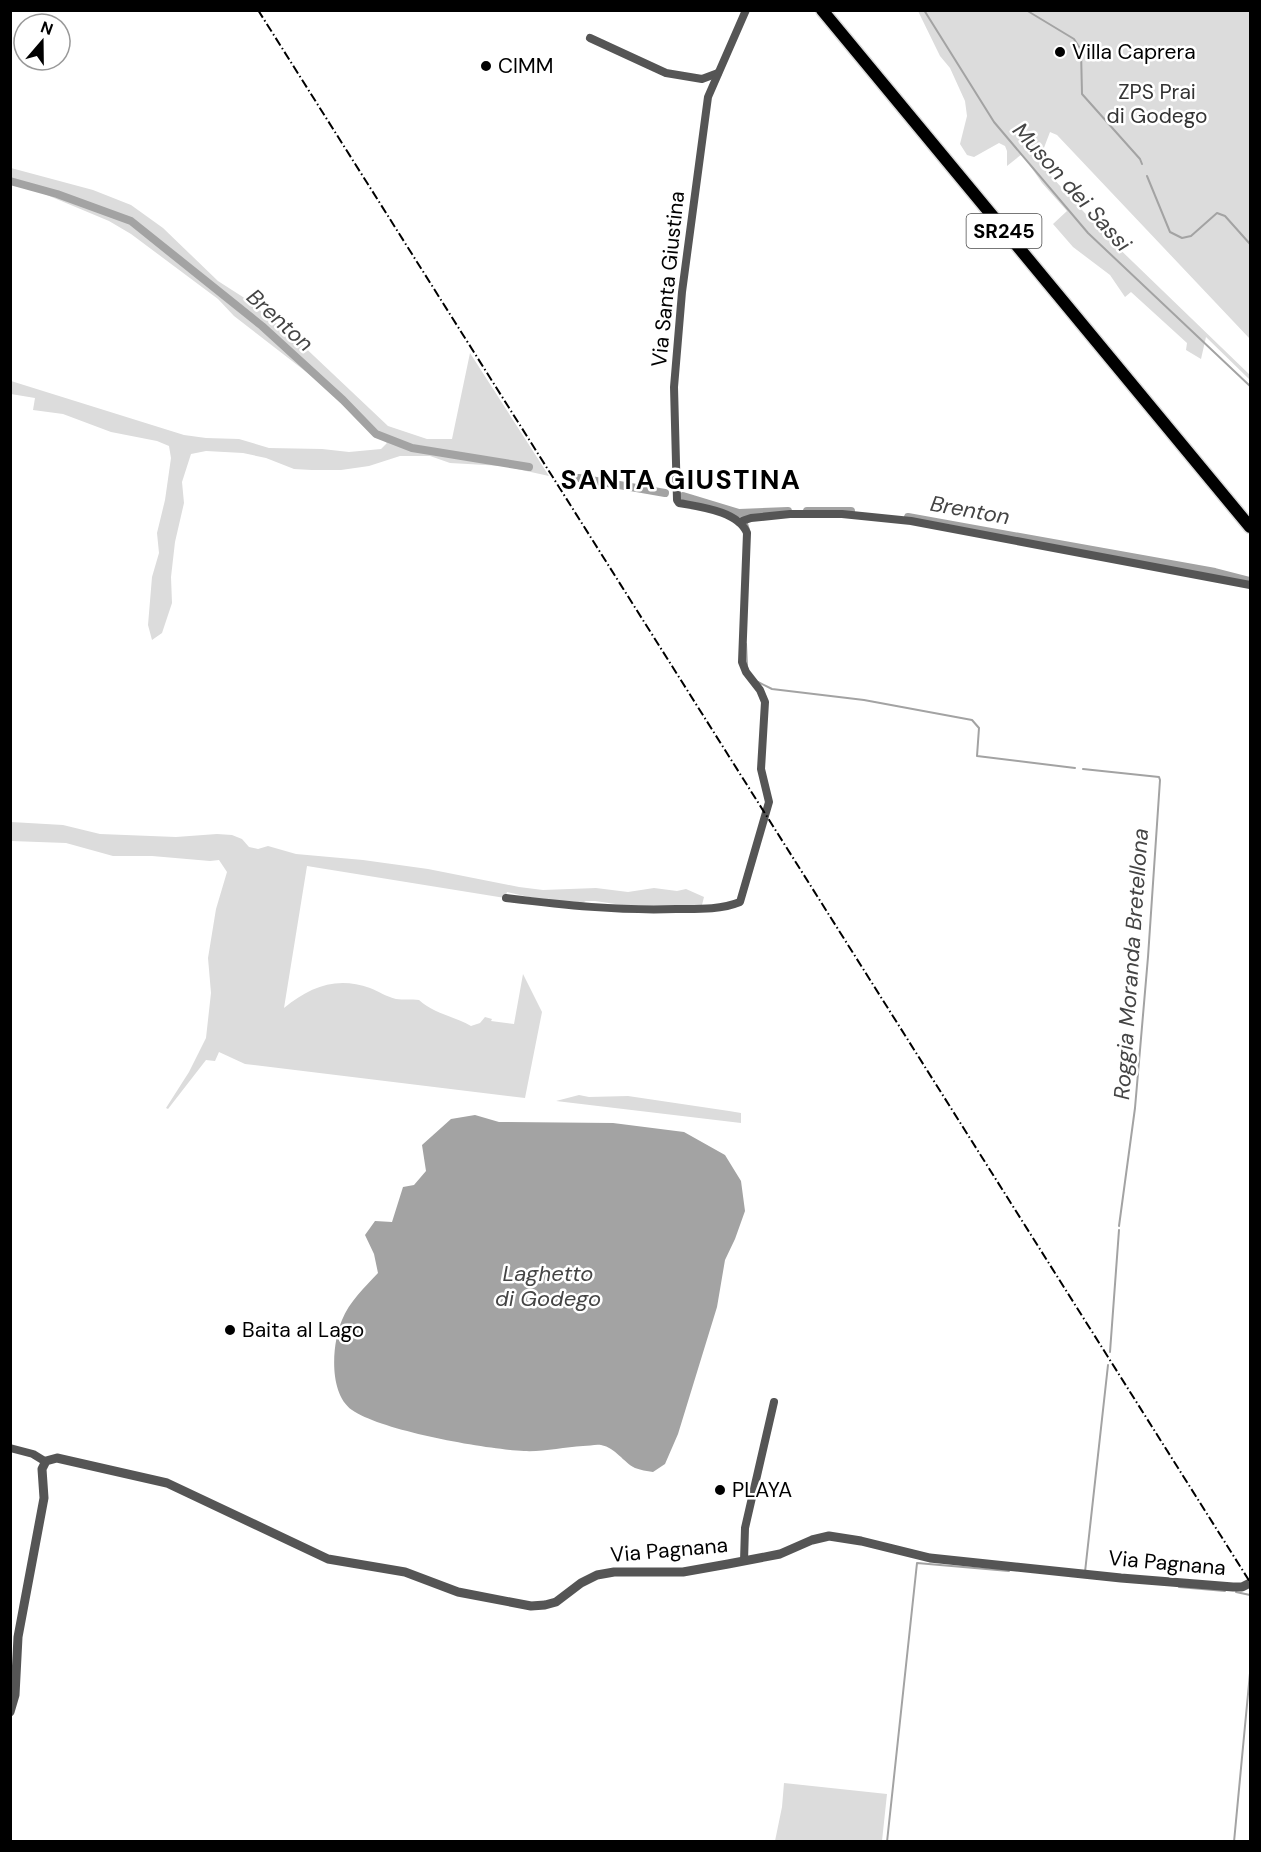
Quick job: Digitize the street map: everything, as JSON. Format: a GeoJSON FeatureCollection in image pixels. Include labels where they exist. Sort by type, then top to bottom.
{"type":"FeatureCollection","features":[{"type":"Feature","properties":{"kind":"main road","name":"SR245"},"geometry":{"type":"LineString","coordinates":[[822,10],[1251,527]]}},
{"type":"Feature","properties":{"kind":"street","name":"Via Santa Giustina"},"geometry":{"type":"LineString","coordinates":[[744,520],[677,500],[674,387],[682,292],[708,97],[746,10]]}},
{"type":"Feature","properties":{"kind":"street"},"geometry":{"type":"LineString","coordinates":[[590,38],[666,73],[702,80],[718,72]]}},
{"type":"Feature","properties":{"kind":"street"},"geometry":{"type":"LineString","coordinates":[[506,898],[566,906],[646,910],[718,908],[741,902],[769,802],[761,769],[765,702],[742,662],[748,543],[744,520],[778,514],[828,514],[911,521],[1251,585]]}},
{"type":"Feature","properties":{"kind":"street"},"geometry":{"type":"LineString","coordinates":[[744,1561],[745,1528],[774,1402]]}},
{"type":"Feature","properties":{"kind":"street","name":"Via Pagnana"},"geometry":{"type":"LineString","coordinates":[[10,1448],[33,1454],[45,1462],[57,1458],[159,1480],[323,1557],[405,1572],[449,1590],[523,1605],[538,1606],[553,1603],[581,1583],[608,1573],[682,1572],[780,1554],[812,1540],[829,1536],[861,1541],[930,1558],[1230,1587],[1242,1587],[1251,1582]]}},
{"type":"Feature","properties":{"kind":"street"},"geometry":{"type":"LineString","coordinates":[[10,1713],[15,1695],[18,1637],[44,1498],[42,1469],[45,1462]]}},
{"type":"Feature","properties":{"kind":"green space","name":"ZPS Prai di Godego"},"geometry":{"type":"Polygon","coordinates":[[[918,11],[1250,11],[1250,339],[1057,135],[1050,132],[1042,153],[1033,151],[1051,176],[1104,234],[1250,375],[1250,380],[1206,337],[1201,359],[1186,350],[1187,343],[1131,292],[1125,297],[1110,275],[1073,247],[1053,224],[1067,211],[1042,183],[1022,154],[1007,166],[1007,151],[1005,146],[999,143],[974,157],[967,155],[960,144],[967,116],[965,101],[950,68],[940,56],[918,11]]]}},
{"type":"Feature","properties":{"kind":"green space"},"geometry":{"type":"Polygon","coordinates":[[[11,168],[93,190],[131,205],[163,228],[218,281],[246,299],[296,339],[388,426],[427,439],[452,439],[470,353],[549,476],[503,466],[450,463],[430,456],[400,456],[369,466],[341,470],[312,470],[294,469],[266,458],[243,453],[206,451],[191,454],[182,482],[184,503],[175,542],[171,577],[172,603],[162,633],[152,640],[148,625],[152,577],[159,553],[157,533],[165,500],[171,458],[169,446],[157,441],[111,432],[63,414],[33,410],[35,398],[11,394],[11,381],[184,435],[239,439],[269,448],[349,452],[381,449],[387,443],[374,434],[323,385],[234,316],[218,299],[131,234],[109,221],[11,180],[11,168]]]}},
{"type":"Feature","properties":{"kind":"green space"},"geometry":{"type":"Polygon","coordinates":[[[11,822],[63,825],[100,834],[176,837],[232,835],[242,839],[249,847],[258,849],[268,846],[296,854],[428,869],[519,887],[543,890],[596,888],[628,892],[654,888],[677,891],[686,889],[704,897],[701,909],[636,907],[595,901],[586,901],[573,907],[507,892],[505,898],[307,866],[284,1008],[314,989],[346,983],[370,988],[396,999],[419,1000],[431,1009],[471,1026],[480,1023],[485,1017],[492,1019],[491,1021],[514,1024],[523,974],[542,1012],[525,1098],[245,1064],[219,1052],[215,1061],[206,1060],[168,1109],[166,1108],[189,1072],[206,1038],[211,993],[208,958],[216,909],[227,872],[219,860],[113,856],[66,843],[11,841],[11,822]]]}},
{"type":"Feature","properties":{"kind":"green space"},"geometry":{"type":"Polygon","coordinates":[[[579,1095],[628,1096],[741,1113],[741,1123],[556,1101],[579,1095]]]}},
{"type":"Feature","properties":{"kind":"green space"},"geometry":{"type":"Polygon","coordinates":[[[784,1783],[887,1794],[882,1841],[775,1841],[784,1783]]]}},
{"type":"Feature","properties":{"kind":"water","name":"Laghetto di Godego"},"geometry":{"type":"Polygon","coordinates":[[[475,1115],[499,1122],[613,1123],[684,1132],[725,1155],[741,1181],[745,1211],[725,1260],[717,1307],[678,1434],[665,1464],[653,1472],[635,1468],[611,1449],[601,1445],[524,1451],[460,1443],[409,1432],[366,1418],[352,1410],[344,1402],[339,1392],[334,1354],[342,1320],[358,1295],[378,1273],[374,1254],[365,1235],[375,1221],[392,1222],[403,1187],[414,1185],[426,1171],[422,1145],[451,1119],[475,1115]]]}},
{"type":"Feature","properties":{"kind":"waterway","name":"Muson dei Sassi"},"geometry":{"type":"LineString","coordinates":[[924,10],[994,122],[1088,233],[1250,386]]}},
{"type":"Feature","properties":{"kind":"waterway"},"geometry":{"type":"LineString","coordinates":[[1026,10],[1074,39],[1081,50],[1082,94],[1142,164]]}},
{"type":"Feature","properties":{"kind":"waterway"},"geometry":{"type":"LineString","coordinates":[[1147,176],[1170,232],[1182,238],[1191,236],[1217,213],[1225,216],[1250,244]]}},
{"type":"Feature","properties":{"kind":"waterway","name":"Brenton"},"geometry":{"type":"LineString","coordinates":[[10,181],[57,194],[131,221],[262,326],[343,400],[376,434],[412,448],[529,467]]}},
{"type":"Feature","properties":{"kind":"waterway","name":"Brenton"},"geometry":{"type":"LineString","coordinates":[[579,478],[665,493]]}},
{"type":"Feature","properties":{"kind":"waterway","name":"Brenton"},"geometry":{"type":"LineString","coordinates":[[683,496],[739,513],[788,511]]}},
{"type":"Feature","properties":{"kind":"waterway","name":"Brenton"},"geometry":{"type":"LineString","coordinates":[[807,511],[851,511]]}},
{"type":"Feature","properties":{"kind":"waterway","name":"Roggia Moranda Bretellona"},"geometry":{"type":"LineString","coordinates":[[739,513],[745,517],[750,533]]}},
{"type":"Feature","properties":{"kind":"waterway","name":"Brenton"},"geometry":{"type":"LineString","coordinates":[[908,517],[1215,572],[1250,581]]}},
{"type":"Feature","properties":{"kind":"waterway","name":"Roggia Moranda Bretellona"},"geometry":{"type":"LineString","coordinates":[[746,644],[747,665]]}},
{"type":"Feature","properties":{"kind":"waterway","name":"Roggia Moranda Bretellona"},"geometry":{"type":"LineString","coordinates":[[758,682],[772,689],[864,700],[972,720],[979,728],[977,756],[1075,768]]}},
{"type":"Feature","properties":{"kind":"waterway","name":"Roggia Moranda Bretellona"},"geometry":{"type":"LineString","coordinates":[[1083,769],[1159,777],[1160,780],[1135,1108],[1119,1226]]}},
{"type":"Feature","properties":{"kind":"waterway","name":"Roggia Moranda Bretellona"},"geometry":{"type":"LineString","coordinates":[[1110,1352],[1119,1230]]}},
{"type":"Feature","properties":{"kind":"waterway","name":"Roggia Moranda Bretellona"},"geometry":{"type":"LineString","coordinates":[[1085,1572],[1108,1365]]}},
{"type":"Feature","properties":{"kind":"waterway","name":"Roggia Moranda Bretellona"},"geometry":{"type":"LineString","coordinates":[[887,1842],[917,1563],[1009,1571]]}},
{"type":"Feature","properties":{"kind":"waterway","name":"Roggia Moranda Bretellona"},"geometry":{"type":"LineString","coordinates":[[1179,1587],[1225,1591]]}},
{"type":"Feature","properties":{"kind":"waterway","name":"Roggia Moranda Bretellona"},"geometry":{"type":"LineString","coordinates":[[1236,1592],[1250,1595]]}},
{"type":"Feature","properties":{"kind":"waterway","name":"Roggia Moranda Bretellona"},"geometry":{"type":"LineString","coordinates":[[1234,1842],[1250,1673]]}},
{"type":"Feature","properties":{"kind":"railway"},"geometry":{"type":"LineString","coordinates":[[258,10],[1250,1582]]}},
{"type":"Feature","properties":{"kind":"place","name":"Villa Caprera"},"geometry":{"type":"Point","coordinates":[1060,52]}},
{"type":"Feature","properties":{"kind":"place","name":"CIMM"},"geometry":{"type":"Point","coordinates":[486,66]}},
{"type":"Feature","properties":{"kind":"place","name":"Baita al Lago"},"geometry":{"type":"Point","coordinates":[230,1330]}},
{"type":"Feature","properties":{"kind":"place","name":"PLAYA"},"geometry":{"type":"Point","coordinates":[720,1490]}},
{"type":"Feature","properties":{"kind":"district","name":"SANTA GIUSTINA"},"geometry":{"type":"Point","coordinates":[681,479]}}]}
